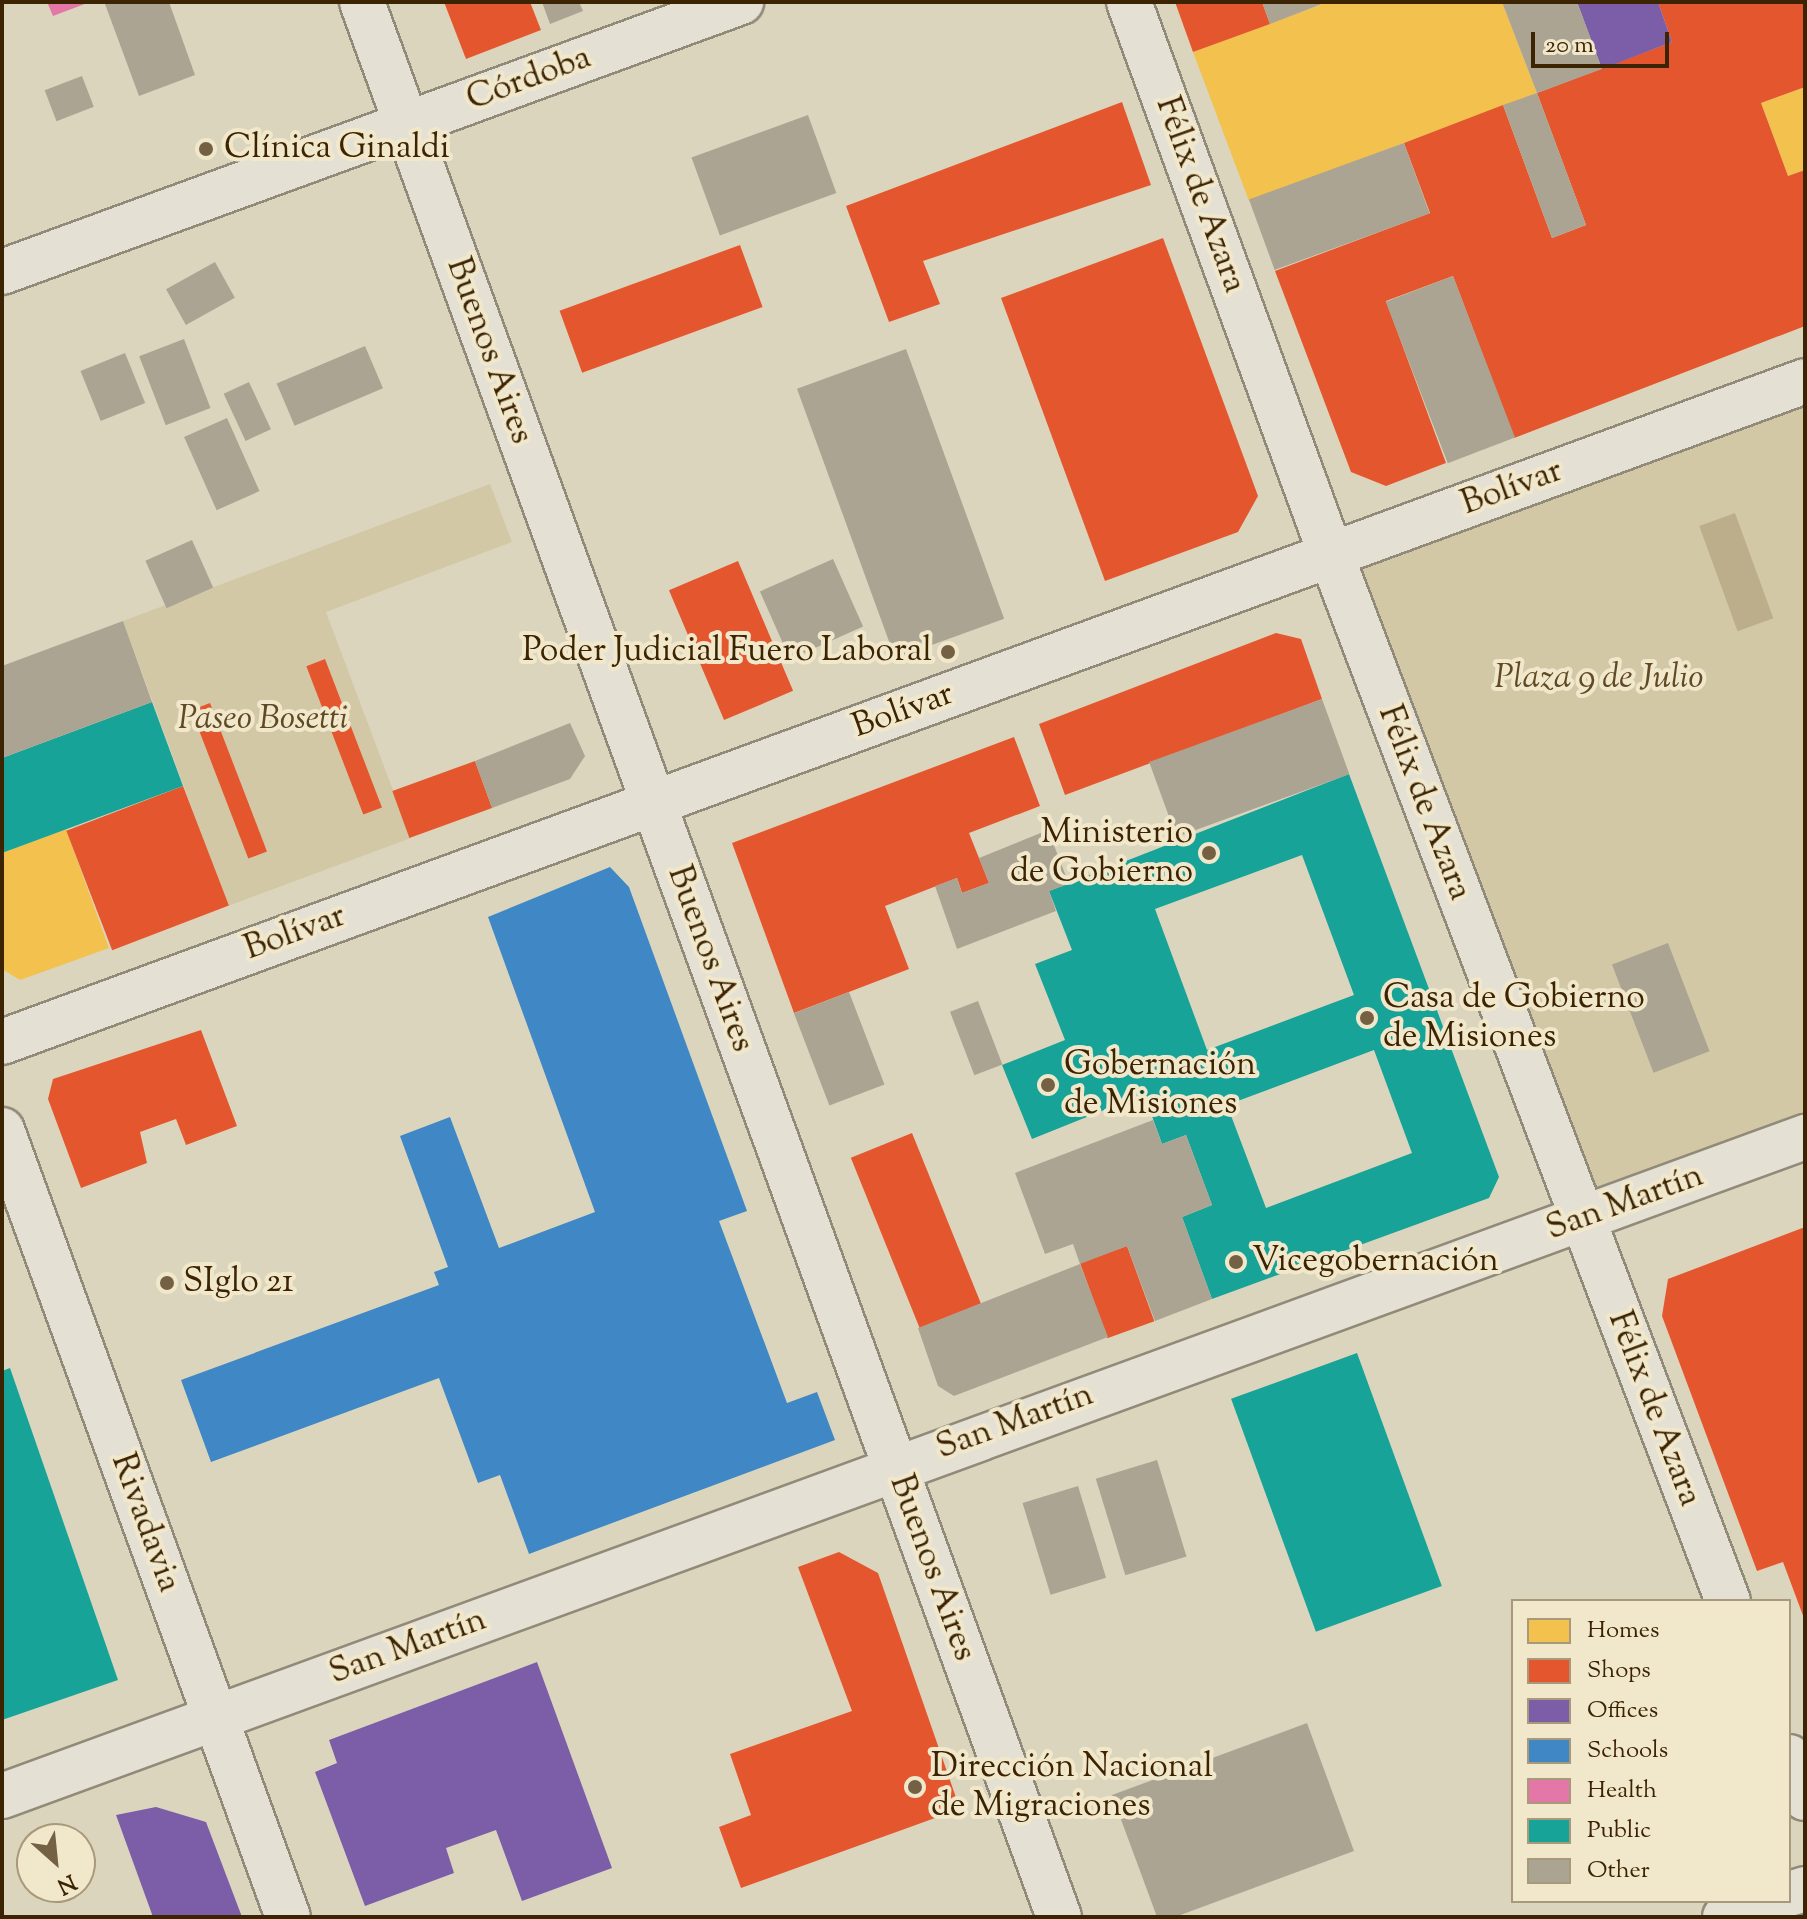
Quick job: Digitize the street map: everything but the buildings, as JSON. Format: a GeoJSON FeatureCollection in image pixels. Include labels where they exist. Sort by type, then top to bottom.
{"type":"FeatureCollection","features":[{"type":"Feature","properties":{"kind":"street","name":"Buenos Aires"},"geometry":{"type":"LineString","coordinates":[[362,2],[1059,1917]]}},
{"type":"Feature","properties":{"kind":"street","name":"Córdoba"},"geometry":{"type":"LineString","coordinates":[[2,272],[741,2]]}},
{"type":"Feature","properties":{"kind":"street","name":"Félix de Azara"},"geometry":{"type":"LineString","coordinates":[[1129,2],[1331,555],[1580,1219],[1727,1599]]}},
{"type":"Feature","properties":{"kind":"street","name":"Bolívar"},"geometry":{"type":"LineString","coordinates":[[2,1042],[1805,381]]}},
{"type":"Feature","properties":{"kind":"street","name":"Rivadavia"},"geometry":{"type":"LineString","coordinates":[[2,1130],[288,1917]]}},
{"type":"Feature","properties":{"kind":"street","name":"San Martín"},"geometry":{"type":"LineString","coordinates":[[2,1796],[894,1466],[1805,1137]]}},
{"type":"Feature","properties":{"kind":"street"},"geometry":{"type":"LineString","coordinates":[[1791,1762],[1805,1798]]}},
{"type":"Feature","properties":{"kind":"street"},"geometry":{"type":"LineString","coordinates":[[1725,1917],[1764,1903]]}},
{"type":"Feature","properties":{"kind":"green space","name":"Plaza 9 de Julio"},"geometry":{"type":"Polygon","coordinates":[[[1805,383],[1805,1131],[1580,1214],[1335,556],[1805,383]]]}},
{"type":"Feature","properties":{"kind":"green space","name":"Paseo Bosetti"},"geometry":{"type":"Polygon","coordinates":[[[490,484],[512,542],[326,612],[411,838],[228,906],[123,621],[490,484]]]}},
{"type":"Feature","properties":{"kind":"shaded area"},"geometry":{"type":"Polygon","coordinates":[[[1735,513],[1773,618],[1738,631],[1699,526],[1735,513]]]}},
{"type":"Feature","properties":{"kind":"place","name":"Clínica Ginaldi"},"geometry":{"type":"Point","coordinates":[206,149]}},
{"type":"Feature","properties":{"kind":"place","name":"Poder Judicial Fuero Laboral"},"geometry":{"type":"Point","coordinates":[948,652]}},
{"type":"Feature","properties":{"kind":"place","name":"Ministerio de Gobierno"},"geometry":{"type":"Point","coordinates":[1209,853]}},
{"type":"Feature","properties":{"kind":"place","name":"Casa de Gobierno de Misiones"},"geometry":{"type":"Point","coordinates":[1367,1018]}},
{"type":"Feature","properties":{"kind":"place","name":"Gobernación de Misiones"},"geometry":{"type":"Point","coordinates":[1048,1085]}},
{"type":"Feature","properties":{"kind":"place","name":"Vicegobernación"},"geometry":{"type":"Point","coordinates":[1236,1262]}},
{"type":"Feature","properties":{"kind":"place","name":"SIglo 21"},"geometry":{"type":"Point","coordinates":[167,1283]}},
{"type":"Feature","properties":{"kind":"place","name":"Dirección Nacional de Migraciones"},"geometry":{"type":"Point","coordinates":[915,1787]}}]}
